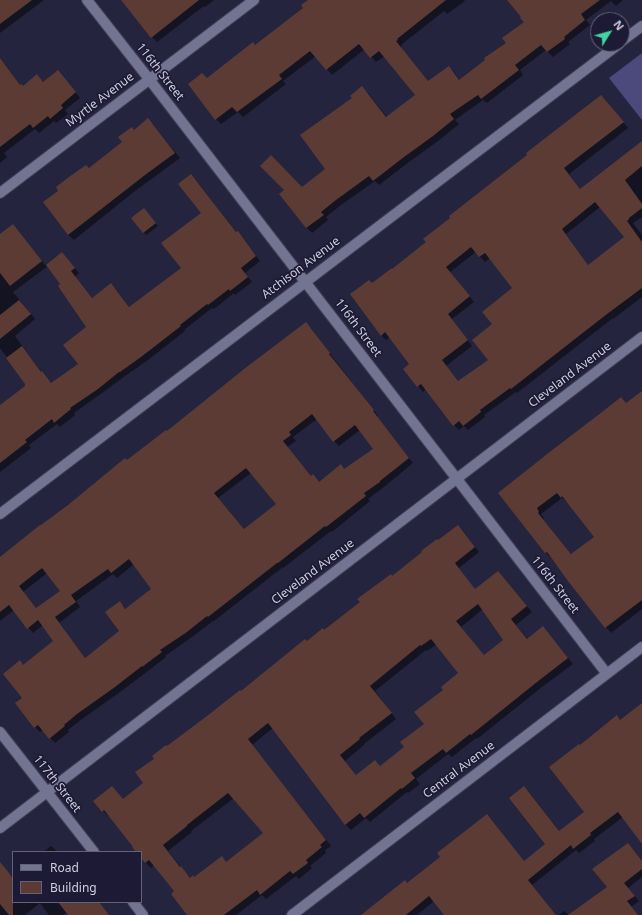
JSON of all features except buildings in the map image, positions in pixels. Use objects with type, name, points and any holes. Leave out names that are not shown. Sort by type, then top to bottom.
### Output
[{"type":"street","name":"116th Street","points":[[87,0],[607,674]]},
{"type":"street","name":"Myrtle Avenue","points":[[0,193],[254,0]]},
{"type":"street","points":[[630,35],[642,26]]},
{"type":"street","name":"Atchison Avenue","points":[[0,514],[608,52]]},
{"type":"street","name":"Cleveland Avenue","points":[[0,828],[642,337]]},
{"type":"street","name":"Central Avenue","points":[[292,915],[642,647]]},
{"type":"street","name":"117th Street","points":[[0,732],[93,851]]},
{"type":"street","points":[[134,903],[143,915]]},
{"type":"shaded area","points":[[642,53],[642,120],[609,78]]}]
